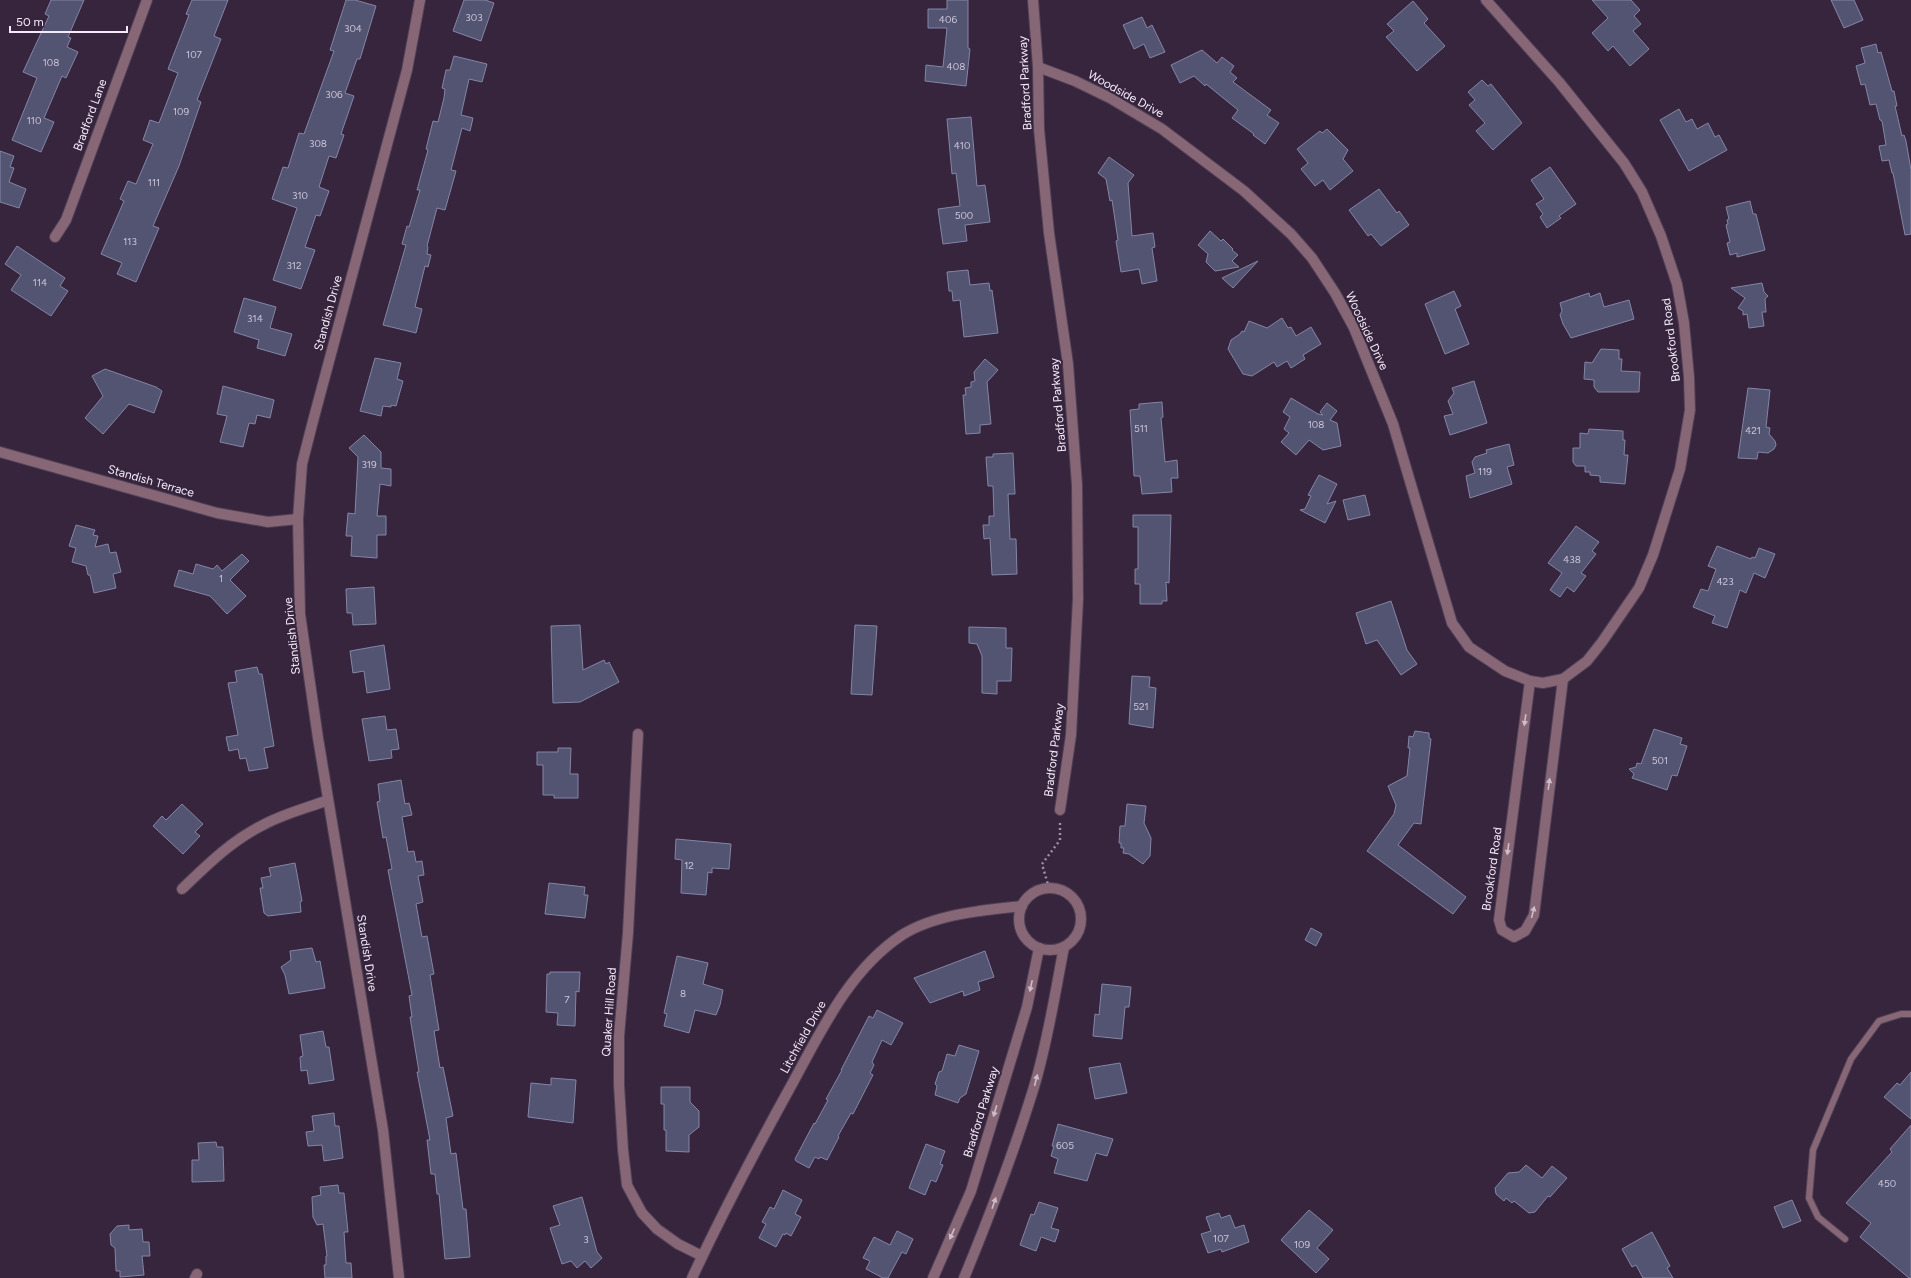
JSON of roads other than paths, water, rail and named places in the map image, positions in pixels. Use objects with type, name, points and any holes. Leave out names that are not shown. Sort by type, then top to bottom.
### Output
[{"type":"street","name":"Bradford Lane","points":[[55,237],[66,220],[146,0]]},
{"type":"street","name":"Standish Drive","points":[[399,1278],[383,1130],[318,738],[300,614],[298,519],[302,464],[407,70],[420,0]]},
{"type":"street","name":"Bradford Parkway","points":[[1033,0],[1038,67],[1039,129],[1049,233],[1068,364],[1077,485],[1078,599],[1071,735],[1060,810]]},
{"type":"street","name":"Brookford Road","points":[[1486,0],[1559,82],[1624,163],[1642,192],[1661,236],[1676,284],[1684,323],[1689,377],[1690,410],[1680,469],[1654,555],[1638,588],[1602,642],[1587,660],[1563,679],[1543,683],[1530,681],[1499,920],[1502,930],[1514,938],[1525,931],[1534,915],[1563,679]]},
{"type":"street","name":"Woodside Drive","points":[[1038,67],[1075,81],[1110,98],[1162,129],[1244,191],[1291,234],[1312,258],[1335,293],[1354,328],[1393,424],[1452,623],[1469,646],[1506,671],[1530,681]]},
{"type":"street","name":"Standish Terrace","points":[[0,452],[217,513],[268,522],[298,519]]},
{"type":"street","name":"Quaker Hill Road","points":[[638,734],[628,933],[619,1036],[619,1085],[627,1185],[642,1213],[657,1229],[678,1244],[702,1256]]},
{"type":"street","points":[[182,889],[233,842],[263,825],[328,800]]},
{"type":"street","points":[[1049,888],[1057,889],[1068,895],[1077,904],[1080,912],[1080,928],[1071,942],[1064,947],[1056,950],[1039,948],[1030,943],[1022,931],[1019,916],[1022,906],[1033,894],[1049,888]]},
{"type":"street","name":"Litchfield Drive","points":[[692,1278],[736,1186],[838,1001],[871,960],[903,935],[927,924],[957,914],[1022,906]]},
{"type":"street","points":[[964,1278],[990,1216],[1034,1086],[1049,1025],[1064,947]]},
{"type":"street","name":"Bradford Parkway","points":[[933,1278],[971,1191],[1027,1007],[1039,948]]},
{"type":"lane","points":[[1845,1239],[1818,1217],[1809,1198],[1813,1150],[1851,1059],[1879,1021],[1901,1014],[1911,1014]]}]
